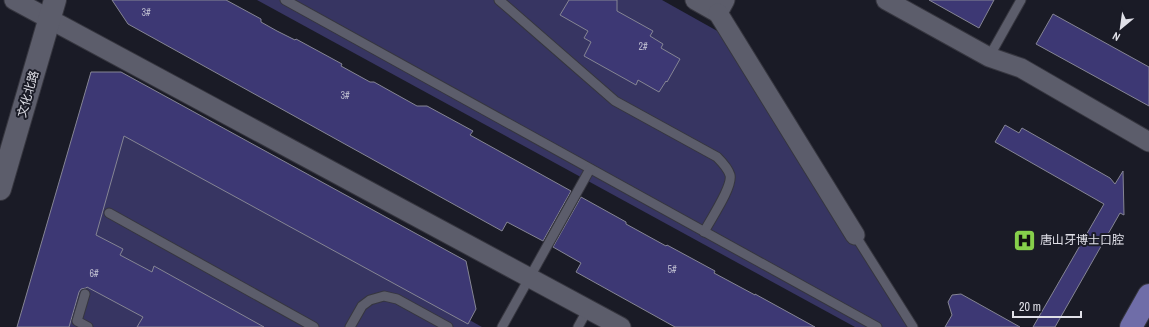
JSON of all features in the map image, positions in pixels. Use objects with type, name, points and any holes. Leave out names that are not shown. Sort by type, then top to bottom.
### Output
[{"type":"main road","points":[[1131,327],[1149,295]]},
{"type":"street","points":[[14,0],[52,9],[530,278],[621,327]]},
{"type":"street","points":[[695,0],[721,6],[855,235]]},
{"type":"street","points":[[886,0],[989,57],[1021,68],[1149,142]]},
{"type":"street","name":"文化北路","points":[[0,189],[52,9]]},
{"type":"lane","points":[[285,0],[877,327]]},
{"type":"lane","points":[[499,0],[615,101],[717,157],[721,161],[730,176],[729,187],[704,232]]},
{"type":"lane","points":[[989,57],[1021,0]]},
{"type":"lane","points":[[502,327],[590,169]]},
{"type":"lane","points":[[108,213],[314,327]]},
{"type":"lane","points":[[855,235],[913,327]]},
{"type":"lane","points":[[85,294],[77,321],[88,327]]},
{"type":"lane","points":[[350,327],[362,306],[370,300],[384,296],[397,299],[448,327]]},
{"type":"lane","points":[[578,327],[588,309]]},
{"type":"shaded area","points":[[257,0],[662,0],[728,37],[917,327],[855,327]]},
{"type":"shaded area","points":[[117,124],[482,327],[64,327]]},
{"type":"building","points":[[112,0],[226,0],[261,19],[261,22],[342,64],[341,66],[370,82],[374,82],[417,106],[427,106],[473,131],[470,135],[571,191],[543,241],[507,222],[502,231],[128,24]]},
{"type":"building","points":[[569,0],[617,0],[617,11],[653,31],[650,36],[663,44],[661,48],[680,59],[667,82],[666,81],[659,92],[638,80],[636,85],[584,56],[591,42],[584,38],[588,31],[560,15]]},
{"type":"building","points":[[929,0],[994,0],[979,28]]},
{"type":"building","points":[[1053,14],[1149,67],[1149,106],[1036,44]]},
{"type":"building","points":[[91,72],[121,72],[466,261],[476,309],[468,324],[124,136],[96,235],[123,249],[120,255],[152,272],[154,266],[264,327],[137,327],[143,317],[87,287],[81,289],[79,292],[69,327],[17,327]]},
{"type":"building","points":[[1005,125],[1019,133],[1022,128],[1110,178],[1115,184],[1123,171],[1124,215],[1120,213],[1055,327],[1033,327],[1104,204],[995,142]]},
{"type":"building","points":[[581,197],[626,222],[626,224],[715,271],[714,273],[815,327],[675,327],[576,272],[581,263],[553,247]]},
{"type":"building","points":[[961,294],[1020,327],[945,327],[952,315],[948,302],[952,295]]},
{"type":"place","name":"唐山牙博士口腔","points":[[1024,240]]}]
